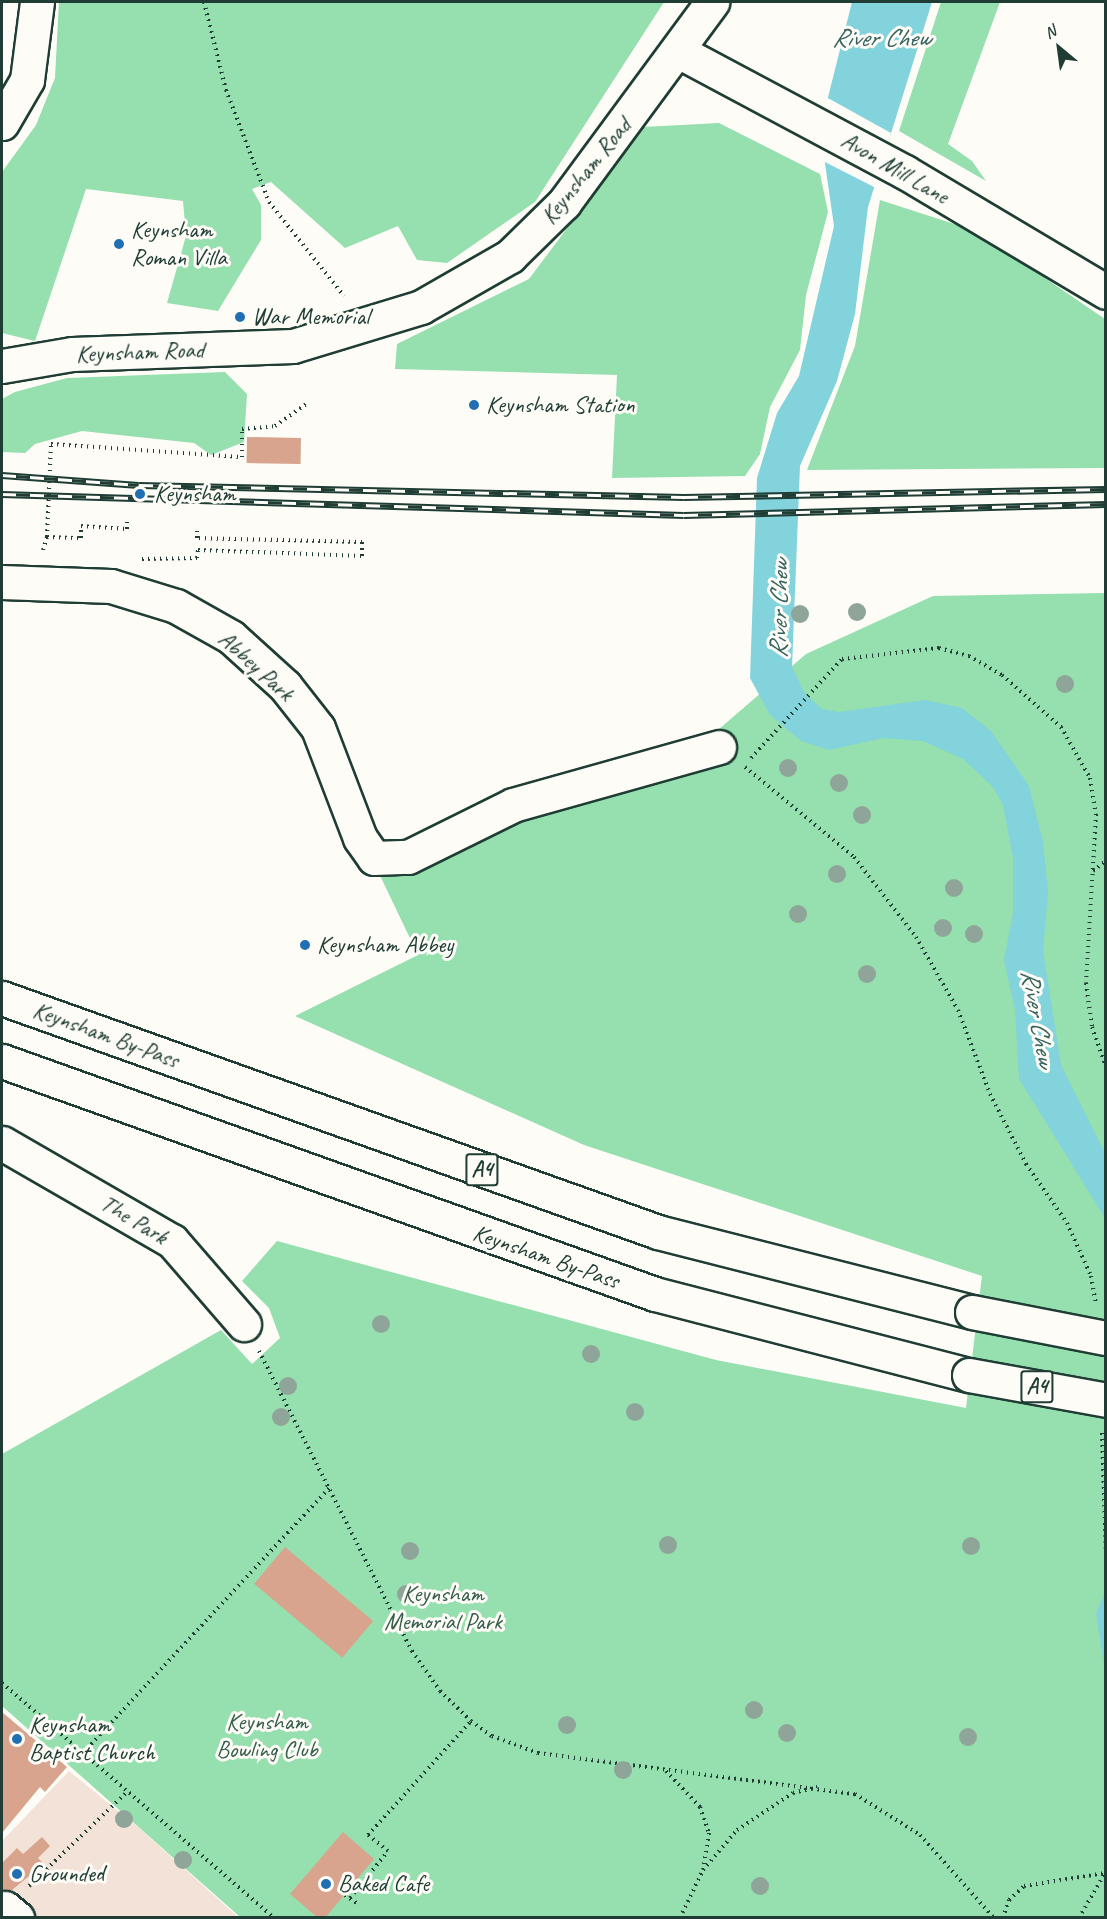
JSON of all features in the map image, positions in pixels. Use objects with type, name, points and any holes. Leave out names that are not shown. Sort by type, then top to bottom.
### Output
[{"type":"main road","points":[[2,123],[27,80],[37,2]]},
{"type":"main road","name":"Keynsham Road","points":[[2,366],[72,354],[293,346],[376,324],[421,307],[510,256],[564,203],[680,52],[712,2]]},
{"type":"main road","name":"Avon Mill Lane","points":[[680,52],[905,172],[1106,292]]},
{"type":"main road","name":"Abbey Park","points":[[2,582],[111,586],[176,606],[231,637],[285,686],[318,728],[360,838],[374,858],[408,856],[513,806],[719,747]]},
{"type":"main road","name":"Keynsham By-Pass","points":[[2,998],[658,1232],[972,1312],[1101,1325]]},
{"type":"main road","name":"Keynsham By-Pass","points":[[2,1060],[655,1294],[1104,1411]]},
{"type":"main road","name":"The Park","points":[[2,1143],[172,1241],[244,1324]]},
{"type":"path","points":[[204,2],[226,90],[269,202],[343,296],[367,297],[376,324]]},
{"type":"path","points":[[127,524],[81,526],[81,538],[47,537],[51,444],[242,458],[242,429],[275,426],[306,404]]},
{"type":"path","points":[[137,559],[197,558],[198,550],[362,556],[362,542],[197,538],[197,531]]},
{"type":"path","points":[[1101,1325],[1091,1276],[1067,1223],[1026,1164],[990,1094],[958,1010],[915,937],[854,857],[744,765],[842,659],[939,648],[969,656],[1002,675],[1061,727],[1077,749],[1096,814],[1086,983],[1106,1066]]},
{"type":"path","points":[[1092,872],[1106,861]]},
{"type":"path","points":[[244,1324],[412,1651],[440,1691],[471,1721],[492,1736],[538,1753],[665,1770],[821,1786],[855,1794],[894,1815],[920,1835],[994,1917]]},
{"type":"path","points":[[1104,1411],[1106,1552]]},
{"type":"path","points":[[84,1754],[329,1488]]},
{"type":"path","points":[[2,1683],[274,1917]]},
{"type":"path","points":[[350,1898],[388,1851],[368,1835],[471,1721]]},
{"type":"path","points":[[665,1770],[700,1807],[709,1833],[703,1870]]},
{"type":"path","points":[[680,1917],[703,1870],[737,1830],[767,1808],[821,1786]]},
{"type":"path","points":[[11,1913],[128,1791]]},
{"type":"path","points":[[1003,1917],[1009,1900],[1024,1886],[1105,1873]]},
{"type":"path","points":[[1079,1917],[1105,1873]]},
{"type":"path","points":[[345,1895],[358,1904]]},
{"type":"shaded area","points":[[69,1771],[138,1827],[238,1917],[2,1917],[2,1841]]},
{"type":"green space","points":[[59,2],[664,2],[535,202],[447,263],[417,260],[398,226],[345,248],[271,182],[252,189],[261,205],[261,240],[218,311],[167,303],[186,236],[183,201],[86,189],[35,341],[2,333],[2,172],[36,125],[55,78]]},
{"type":"green space","points":[[941,2],[1000,2],[948,144],[972,161],[986,181],[899,131]]},
{"type":"green space","points":[[719,123],[820,174],[828,212],[806,295],[800,350],[770,407],[760,454],[745,476],[612,478],[617,375],[395,369],[397,344],[529,279],[643,127]]},
{"type":"green space","points":[[880,200],[976,231],[1105,319],[1105,468],[807,470],[855,346]]},
{"type":"green space","points":[[225,372],[247,394],[244,442],[211,455],[194,443],[82,431],[35,444],[25,453],[2,452],[2,399],[15,392],[67,378]]},
{"type":"green space","name":"Keynsham Memorial Park","points":[[1105,593],[1105,1917],[240,1917],[2,1706],[2,1454],[221,1330],[252,1364],[280,1338],[269,1308],[242,1281],[277,1241],[716,1360],[966,1408],[982,1276],[584,1145],[295,1016],[418,955],[375,865],[711,736],[806,654],[933,596]]},
{"type":"water","name":"River Chew","points":[[852,2],[932,2],[868,207],[855,314],[837,381],[800,466],[792,667],[805,694],[822,709],[839,712],[925,700],[962,708],[991,731],[1029,786],[1043,842],[1048,891],[1043,951],[1061,1065],[1105,1153],[1105,1218],[1019,1079],[1015,1010],[1004,960],[1013,913],[1013,858],[1003,805],[993,787],[963,759],[923,741],[883,738],[829,750],[801,741],[770,715],[750,678],[757,478],[777,413],[799,376],[834,226],[820,129]]},
{"type":"water","points":[[1105,1592],[1105,1672],[1096,1613]]},
{"type":"pier","points":[[826,97],[891,133],[876,188],[823,161],[817,128]]},
{"type":"building","points":[[247,437],[301,438],[301,464],[247,463]]},
{"type":"building","points":[[285,1547],[373,1621],[342,1658],[254,1584]]},
{"type":"building","name":"Keynsham Baptist Church","points":[[2,1712],[67,1767],[45,1792],[40,1787],[2,1833]]},
{"type":"building","name":"Baked Cafe","points":[[343,1832],[374,1859],[325,1918],[318,1918],[290,1894]]},
{"type":"building","name":"Grounded","points":[[42,1837],[50,1846],[38,1858],[44,1864],[2,1898],[2,1863],[17,1848],[23,1854]]},
{"type":"railway","points":[[2,475],[139,485],[684,497],[1106,489]]},
{"type":"railway","points":[[2,494],[684,515],[1106,504]]},
{"type":"place","name":"Keynsham Roman Villa","points":[[119,244]]},
{"type":"place","name":"War Memorial","points":[[240,317]]},
{"type":"place","name":"Keynsham Station","points":[[474,405]]},
{"type":"place","name":"Keynsham","points":[[140,494]]},
{"type":"place","name":"Keynsham Abbey","points":[[305,945]]},
{"type":"place","name":"Keynsham Baptist Church","points":[[17,1739]]},
{"type":"place","name":"Grounded","points":[[17,1874]]},
{"type":"place","name":"Baked Cafe","points":[[326,1884]]},
{"type":"park label","name":"Keynsham Bowling Club","points":[[267,1736]]}]
